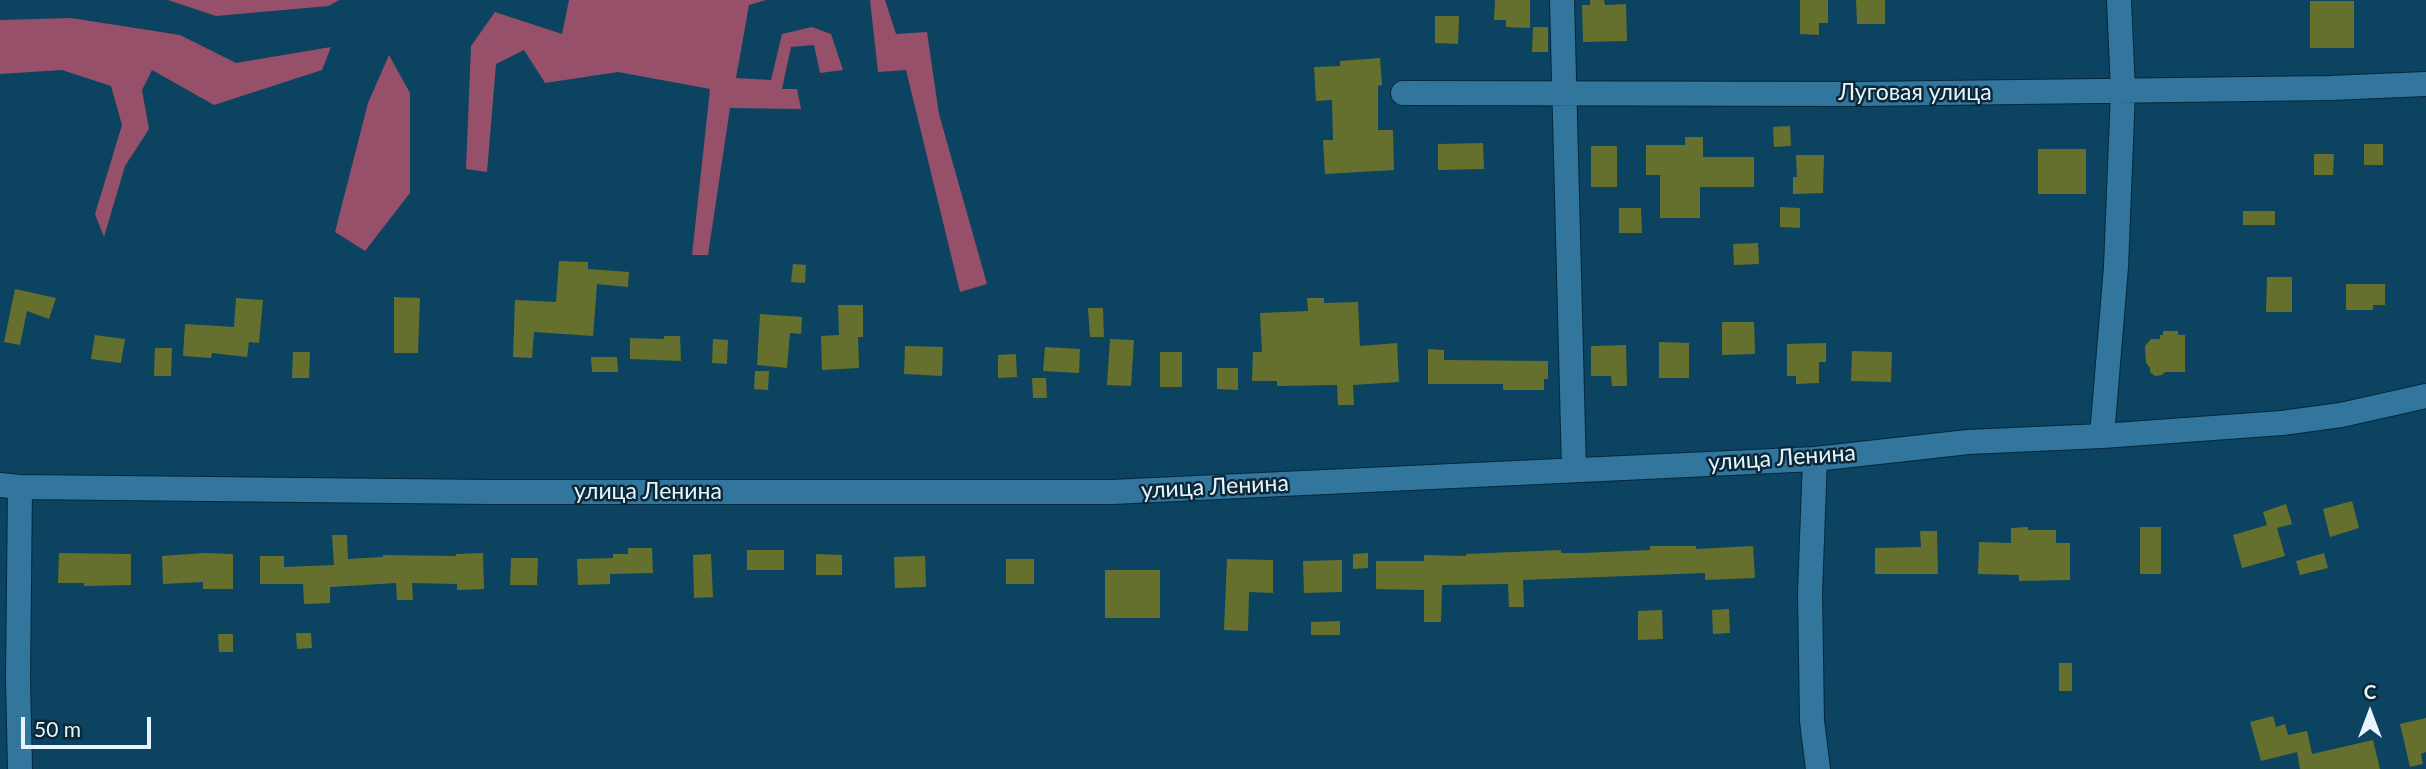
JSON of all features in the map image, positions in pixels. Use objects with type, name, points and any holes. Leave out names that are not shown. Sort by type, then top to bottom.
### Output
[{"type":"street","points":[[1562,0],[1574,470]]},
{"type":"street","points":[[2102,436],[2116,267],[2123,91],[2119,0]]},
{"type":"street","name":"Луговая улица","points":[[1403,93],[1862,94],[2331,88],[2426,84]]},
{"type":"street","name":"улица Ленина","points":[[10,486],[490,492],[1112,492],[1815,458],[1968,442],[2102,436],[2282,423],[2341,415],[2426,396]]},
{"type":"street","points":[[1815,458],[1810,593],[1812,721],[1818,769]]},
{"type":"street","points":[[10,486],[20,769]]},
{"type":"shaded area","points":[[168,0],[339,0],[329,6],[216,16]]},
{"type":"shaded area","points":[[569,0],[766,0],[749,5],[736,78],[771,80],[782,34],[812,27],[831,34],[843,70],[820,73],[814,45],[791,47],[782,89],[797,89],[801,109],[730,108],[708,255],[692,255],[710,89],[618,72],[545,83],[524,50],[496,64],[487,172],[466,169],[471,46],[495,12],[562,34]]},
{"type":"shaded area","points":[[870,0],[885,0],[896,34],[927,32],[939,114],[987,284],[960,292],[906,70],[878,72]]},
{"type":"shaded area","points":[[71,18],[180,35],[236,63],[331,47],[322,70],[214,105],[152,70],[142,90],[149,129],[125,166],[104,237],[95,214],[122,125],[111,86],[62,70],[0,74],[0,20]]},
{"type":"shaded area","points":[[389,55],[410,93],[410,193],[365,251],[335,232],[368,103]]},
{"type":"building","points":[[1495,0],[1530,0],[1530,28],[1506,27],[1506,20],[1494,20]]},
{"type":"building","points":[[1590,0],[1604,0],[1605,5],[1626,4],[1627,41],[1583,42],[1582,5],[1590,5]]},
{"type":"building","points":[[1800,0],[1828,0],[1828,23],[1819,23],[1819,35],[1800,34]]},
{"type":"building","points":[[1856,0],[1885,0],[1885,24],[1857,24]]},
{"type":"building","points":[[2310,1],[2354,1],[2354,48],[2310,48]]},
{"type":"building","points":[[1435,16],[1459,16],[1458,44],[1435,43]]},
{"type":"building","points":[[1533,27],[1548,27],[1548,52],[1532,52]]},
{"type":"building","points":[[1380,58],[1382,85],[1378,86],[1378,130],[1393,130],[1394,170],[1325,174],[1323,140],[1333,140],[1332,100],[1316,101],[1314,67],[1340,66],[1340,61]]},
{"type":"building","points":[[1790,126],[1791,146],[1774,147],[1773,127]]},
{"type":"building","points":[[1685,137],[1703,137],[1703,157],[1754,157],[1754,187],[1700,187],[1700,218],[1660,218],[1660,175],[1646,175],[1646,145],[1685,145]]},
{"type":"building","points":[[1483,143],[1484,169],[1438,170],[1438,144]]},
{"type":"building","points":[[2364,144],[2383,144],[2383,165],[2364,165]]},
{"type":"building","points":[[1591,146],[1617,146],[1617,187],[1591,187]]},
{"type":"building","points":[[2038,149],[2086,149],[2086,194],[2038,194]]},
{"type":"building","points":[[2314,154],[2334,154],[2333,175],[2314,175]]},
{"type":"building","points":[[1796,155],[1824,155],[1823,193],[1793,194],[1793,177],[1797,177]]},
{"type":"building","points":[[1780,207],[1800,208],[1800,228],[1780,227]]},
{"type":"building","points":[[1619,208],[1641,208],[1642,233],[1619,233]]},
{"type":"building","points":[[2243,211],[2275,211],[2275,225],[2243,225]]},
{"type":"building","points":[[1758,243],[1759,264],[1734,265],[1733,244]]},
{"type":"building","points":[[559,261],[588,262],[588,269],[629,272],[628,287],[597,284],[593,336],[534,332],[532,358],[513,357],[515,300],[556,302]]},
{"type":"building","points":[[793,264],[806,265],[805,283],[791,282]]},
{"type":"building","points":[[2267,277],[2292,277],[2292,312],[2266,312]]},
{"type":"building","points":[[2346,284],[2385,284],[2385,305],[2373,305],[2373,310],[2346,310]]},
{"type":"building","points":[[15,289],[56,298],[49,319],[27,311],[20,345],[4,342]]},
{"type":"building","points":[[394,297],[420,298],[418,353],[394,353]]},
{"type":"building","points":[[236,298],[263,300],[259,343],[249,342],[247,357],[212,353],[211,358],[183,356],[185,324],[234,327]]},
{"type":"building","points":[[1307,298],[1324,298],[1324,303],[1358,302],[1360,346],[1397,343],[1399,382],[1353,385],[1354,405],[1338,405],[1337,385],[1277,386],[1277,381],[1252,381],[1253,352],[1262,352],[1260,313],[1308,311]]},
{"type":"building","points":[[838,305],[863,305],[863,337],[858,337],[859,368],[822,370],[821,336],[839,335]]},
{"type":"building","points":[[1088,308],[1103,308],[1104,337],[1090,337]]},
{"type":"building","points":[[760,314],[802,317],[801,334],[790,333],[787,368],[757,365]]},
{"type":"building","points":[[1722,322],[1754,322],[1755,354],[1722,355]]},
{"type":"building","points":[[2163,331],[2178,331],[2178,335],[2185,335],[2185,372],[2165,372],[2155,376],[2150,372],[2146,363],[2145,346],[2151,339],[2160,339]]},
{"type":"building","points":[[95,335],[125,339],[121,363],[91,359]]},
{"type":"building","points":[[664,336],[680,336],[681,361],[630,359],[630,338],[664,339]]},
{"type":"building","points":[[713,339],[728,340],[727,364],[712,363]]},
{"type":"building","points":[[1110,339],[1134,340],[1131,386],[1107,385]]},
{"type":"building","points":[[1659,342],[1689,343],[1689,378],[1659,378]]},
{"type":"building","points":[[1826,343],[1826,362],[1819,362],[1819,383],[1796,384],[1796,376],[1787,376],[1787,344]]},
{"type":"building","points":[[1626,345],[1627,386],[1612,386],[1611,376],[1591,376],[1591,346]]},
{"type":"building","points":[[905,346],[943,347],[942,376],[904,374]]},
{"type":"building","points":[[1045,347],[1080,349],[1079,373],[1043,371]]},
{"type":"building","points":[[155,348],[172,348],[171,376],[154,376]]},
{"type":"building","points":[[1428,349],[1444,350],[1444,360],[1548,361],[1548,379],[1544,379],[1544,390],[1503,390],[1503,384],[1428,384]]},
{"type":"building","points":[[1852,351],[1892,352],[1891,382],[1851,381]]},
{"type":"building","points":[[293,352],[310,352],[309,378],[292,378]]},
{"type":"building","points":[[1160,352],[1182,352],[1182,387],[1160,387]]},
{"type":"building","points":[[1016,354],[1017,377],[998,378],[998,355]]},
{"type":"building","points":[[591,357],[617,357],[618,372],[592,372]]},
{"type":"building","points":[[1217,368],[1238,368],[1238,390],[1217,389]]},
{"type":"building","points":[[755,371],[769,371],[768,390],[754,389]]},
{"type":"building","points":[[1032,378],[1046,378],[1047,398],[1033,398]]},
{"type":"building","points":[[2352,501],[2359,528],[2330,537],[2323,509]]},
{"type":"building","points":[[2286,504],[2292,524],[2277,528],[2285,556],[2242,568],[2233,535],[2267,525],[2263,512]]},
{"type":"building","points":[[2028,527],[2028,530],[2056,530],[2056,543],[2070,543],[2070,580],[2019,581],[2019,575],[1978,574],[1979,542],[2011,543],[2011,528]]},
{"type":"building","points":[[2140,527],[2161,527],[2161,574],[2140,574]]},
{"type":"building","points":[[1920,531],[1937,531],[1938,574],[1875,574],[1875,548],[1921,547]]},
{"type":"building","points":[[332,535],[347,535],[348,559],[383,555],[456,556],[483,553],[484,589],[457,590],[457,584],[412,583],[413,600],[397,600],[396,583],[330,587],[330,603],[304,604],[303,584],[260,584],[260,556],[284,556],[284,567],[334,565]]},
{"type":"building","points":[[1650,546],[1696,546],[1696,549],[1753,546],[1755,578],[1705,580],[1705,573],[1523,580],[1524,607],[1509,607],[1508,584],[1442,585],[1441,622],[1424,622],[1424,590],[1376,589],[1376,561],[1424,561],[1424,555],[1650,550]]},
{"type":"building","points":[[628,548],[652,548],[653,573],[610,574],[610,584],[578,585],[577,559],[613,558],[613,554],[628,554]]},
{"type":"building","points":[[747,550],[784,550],[784,570],[747,570]]},
{"type":"building","points":[[59,553],[131,554],[131,585],[84,586],[84,583],[58,583]]},
{"type":"building","points":[[1368,553],[1368,568],[1353,569],[1353,554]]},
{"type":"building","points":[[2324,553],[2328,568],[2300,575],[2296,561]]},
{"type":"building","points":[[233,554],[233,589],[203,589],[203,582],[163,584],[162,556]]},
{"type":"building","points":[[711,554],[713,597],[694,598],[693,555]]},
{"type":"building","points":[[816,554],[842,555],[842,575],[816,575]]},
{"type":"building","points":[[925,556],[926,587],[895,588],[894,557]]},
{"type":"building","points":[[511,558],[538,558],[537,585],[510,585]]},
{"type":"building","points":[[1006,559],[1034,559],[1034,584],[1006,584]]},
{"type":"building","points":[[1227,559],[1273,560],[1273,593],[1249,592],[1248,631],[1224,630]]},
{"type":"building","points":[[1342,560],[1342,592],[1304,593],[1303,561]]},
{"type":"building","points":[[1105,570],[1160,570],[1160,618],[1105,618]]},
{"type":"building","points":[[1729,609],[1730,633],[1713,634],[1712,610]]},
{"type":"building","points":[[1662,610],[1663,639],[1638,640],[1638,611]]},
{"type":"building","points":[[1340,621],[1340,635],[1311,635],[1311,622]]},
{"type":"building","points":[[296,633],[311,633],[312,648],[297,649]]},
{"type":"building","points":[[218,634],[233,634],[233,652],[219,652]]},
{"type":"building","points":[[2059,663],[2072,663],[2072,691],[2059,691]]},
{"type":"building","points":[[2273,716],[2276,727],[2285,724],[2288,735],[2307,731],[2312,754],[2373,740],[2380,769],[2300,769],[2297,752],[2261,761],[2250,722]]},
{"type":"building","points":[[2426,718],[2426,752],[2421,754],[2423,764],[2410,767],[2400,724]]}]
